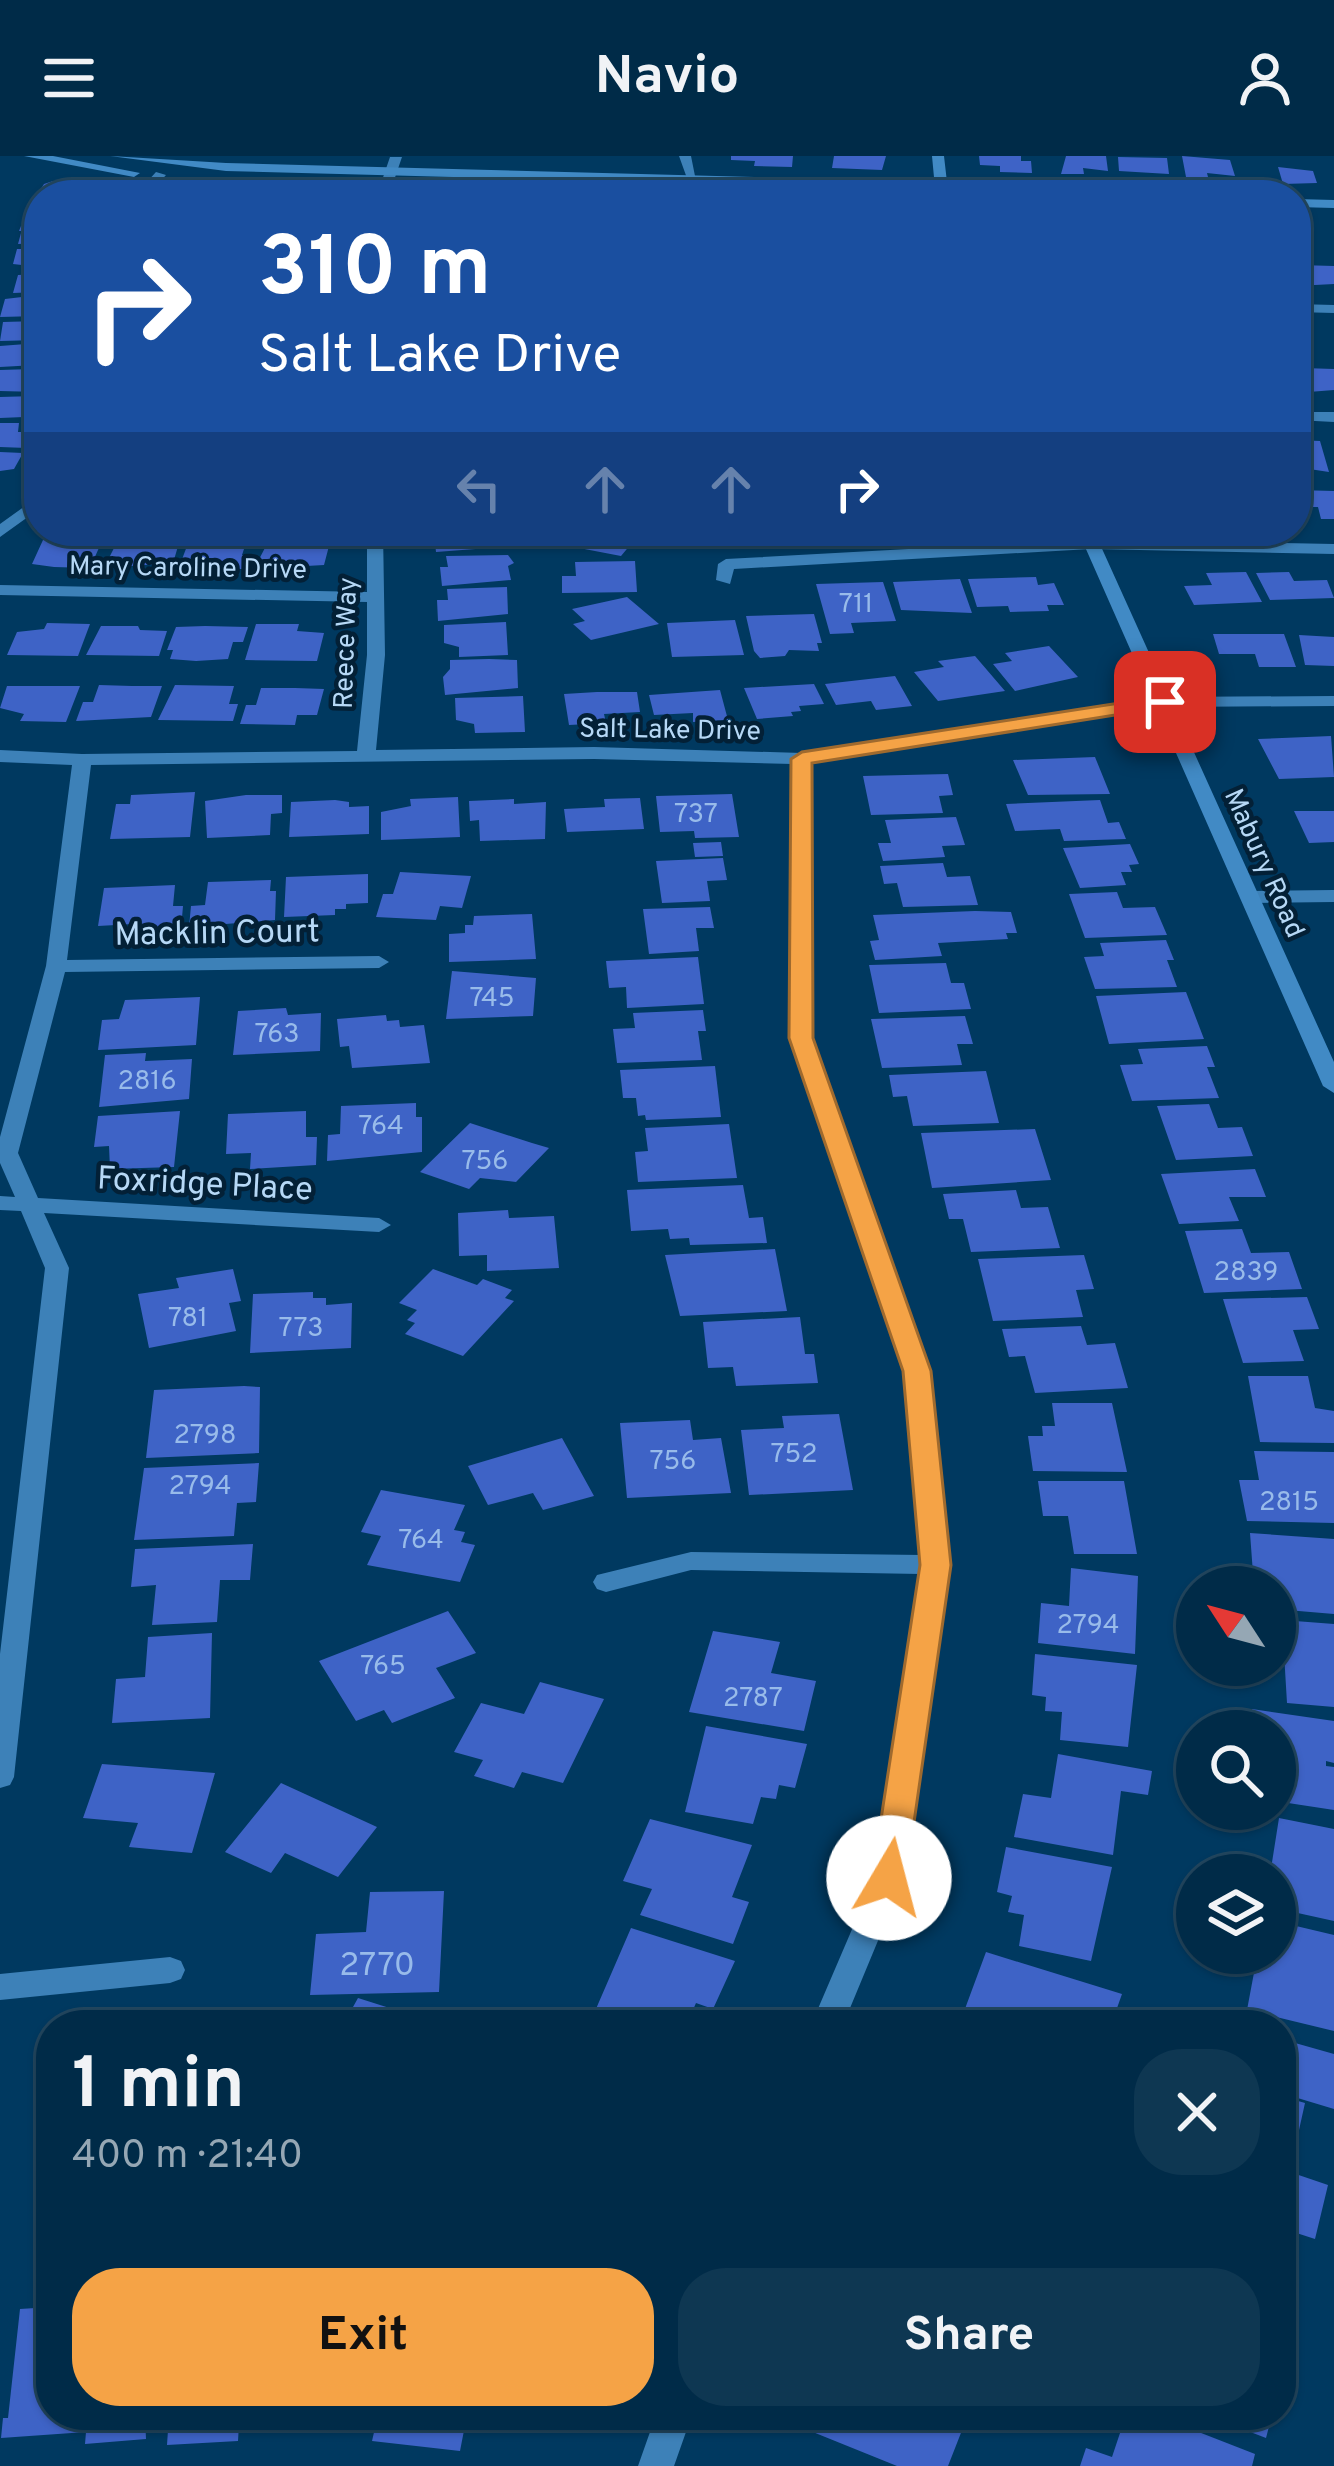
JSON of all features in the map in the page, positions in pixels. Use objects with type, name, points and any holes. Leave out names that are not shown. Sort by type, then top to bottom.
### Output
[{"type":"main road","points":[[30,156],[160,175],[753,180]]},
{"type":"main road","points":[[116,156],[458,180]]},
{"type":"main road","name":"Mabury Road","points":[[1093,546],[1334,1086]]},
{"type":"street","points":[[686,156],[692,178]]},
{"type":"street","points":[[155,180],[160,175]]},
{"type":"street","points":[[0,532],[24,513]]},
{"type":"street","name":"Reece Way","points":[[365,757],[376,655],[375,546]]},
{"type":"street","points":[[724,580],[726,564],[968,546]]},
{"type":"street","points":[[1273,546],[1334,549]]},
{"type":"street","name":"Mary Caroline Drive","points":[[0,590],[375,597]]},
{"type":"street","name":"Salt Lake Drive","points":[[0,756],[82,760],[595,753],[802,759],[1165,702],[1334,701]]},
{"type":"street","points":[[802,759],[801,1038],[917,1371],[935,1565],[889,1878],[833,2010]]},
{"type":"street","points":[[0,1777],[57,1268],[7,1153],[56,966],[82,760]]},
{"type":"street","points":[[1250,897],[1334,896]]},
{"type":"street","name":"Macklin Court","points":[[56,966],[379,962]]},
{"type":"street","name":"Foxridge Place","points":[[0,1203],[379,1225]]},
{"type":"street","points":[[606,1582],[691,1561],[935,1565]]},
{"type":"street","points":[[0,1987],[170,1970]]},
{"type":"street","points":[[656,2466],[669,2430]]},
{"type":"building","points":[[731,156],[793,156],[792,167],[754,166],[755,161],[731,160]]},
{"type":"building","points":[[834,156],[886,156],[882,170],[832,168]]},
{"type":"building","points":[[979,156],[1021,156],[1021,161],[1031,161],[1032,173],[1000,172],[1000,166],[980,165]]},
{"type":"building","points":[[1066,156],[1106,156],[1108,171],[1083,168],[1084,174],[1061,174]]},
{"type":"building","points":[[1182,156],[1230,160],[1235,176],[1186,177]]},
{"type":"building","points":[[1118,157],[1167,158],[1169,174],[1119,171]]},
{"type":"building","points":[[1278,167],[1313,171],[1317,183],[1311,180],[1282,180]]},
{"type":"building","points":[[17,249],[24,249],[24,265],[13,264]]},
{"type":"building","points":[[1311,265],[1334,266],[1334,284],[1311,285]]},
{"type":"building","points":[[18,275],[24,275],[24,293],[13,293]]},
{"type":"building","points":[[24,297],[24,316],[0,317],[5,299]]},
{"type":"building","points":[[24,321],[24,340],[0,341],[3,322]]},
{"type":"building","points":[[24,344],[24,366],[0,367],[0,346]]},
{"type":"building","points":[[1311,368],[1334,369],[1334,390],[1311,392]]},
{"type":"building","points":[[24,369],[24,392],[0,391],[0,370]]},
{"type":"building","points":[[24,396],[24,417],[0,418],[0,397]]},
{"type":"building","points":[[0,423],[19,423],[24,448],[0,447]]},
{"type":"building","points":[[1311,441],[1320,441],[1329,472],[1311,469]]},
{"type":"building","points":[[0,452],[23,453],[14,469],[0,471]]},
{"type":"building","points":[[1311,490],[1334,491],[1334,519],[1321,519],[1318,507],[1311,507]]},
{"type":"building","points":[[40,546],[100,546],[90,568],[32,564]]},
{"type":"building","points":[[115,546],[178,546],[173,563],[104,568]]},
{"type":"building","points":[[187,546],[245,546],[242,555],[250,555],[246,569],[206,569],[207,565],[197,562],[181,562]]},
{"type":"building","points":[[266,546],[329,546],[324,565],[254,569]]},
{"type":"building","points":[[435,546],[502,547],[436,552]]},
{"type":"building","points":[[575,546],[629,546],[621,556]]},
{"type":"building","points":[[508,555],[514,563],[508,566],[511,580],[442,586],[440,567],[448,567],[446,556]]},
{"type":"building","points":[[635,561],[637,592],[562,593],[562,576],[576,576],[575,562]]},
{"type":"building","points":[[1246,572],[1262,602],[1194,605],[1184,586],[1212,585],[1206,573]]},
{"type":"building","points":[[1289,572],[1294,581],[1327,580],[1334,598],[1270,600],[1256,573]]},
{"type":"building","points":[[1036,577],[1038,585],[1054,583],[1064,605],[1047,605],[1049,611],[1010,612],[1008,606],[977,607],[968,579]]},
{"type":"building","points":[[960,579],[972,613],[901,610],[893,582]]},
{"type":"building","points":[[883,582],[896,621],[851,623],[854,633],[830,634],[816,584]]},
{"type":"building","points":[[507,587],[508,614],[438,621],[437,600],[448,600],[447,589]]},
{"type":"building","points":[[627,597],[659,624],[591,640],[573,624],[585,621],[572,609]]},
{"type":"building","points":[[814,614],[822,643],[817,643],[819,651],[789,650],[785,656],[760,658],[754,651],[746,616]]},
{"type":"building","points":[[735,620],[744,655],[672,657],[667,623]]},
{"type":"building","points":[[506,622],[508,655],[459,657],[459,647],[444,643],[444,625]]},
{"type":"building","points":[[47,623],[90,624],[78,656],[7,655],[17,632],[44,629]]},
{"type":"building","points":[[256,624],[299,624],[297,631],[324,633],[317,661],[245,660]]},
{"type":"building","points":[[101,626],[167,631],[159,656],[86,655]]},
{"type":"building","points":[[176,627],[248,627],[243,642],[233,642],[228,659],[196,661],[170,659],[173,650],[167,650]]},
{"type":"building","points":[[1213,634],[1284,634],[1296,667],[1259,667],[1255,654],[1219,654]]},
{"type":"building","points":[[1299,635],[1334,637],[1334,666],[1305,665]]},
{"type":"building","points":[[1049,646],[1078,677],[1015,691],[993,664],[1012,661],[1005,653]]},
{"type":"building","points":[[975,656],[1005,691],[938,701],[914,672],[944,667],[938,661]]},
{"type":"building","points":[[450,660],[517,660],[518,688],[445,695],[443,677]]},
{"type":"building","points":[[895,676],[912,706],[876,710],[871,701],[836,705],[825,684]]},
{"type":"building","points":[[814,684],[824,704],[799,706],[801,711],[791,712],[793,716],[757,719],[744,688]]},
{"type":"building","points":[[99,685],[162,686],[151,717],[76,721],[83,702],[93,702]]},
{"type":"building","points":[[175,685],[234,686],[229,704],[238,704],[233,721],[158,720]]},
{"type":"building","points":[[7,686],[80,686],[66,722],[20,721],[24,714],[0,708]]},
{"type":"building","points":[[261,688],[324,689],[317,715],[297,715],[295,725],[240,724],[246,705],[256,705]]},
{"type":"building","points":[[720,690],[728,720],[693,722],[693,713],[654,715],[649,695]]},
{"type":"building","points":[[637,692],[640,712],[604,714],[606,723],[569,725],[564,694]]},
{"type":"building","points":[[523,696],[525,732],[475,733],[474,724],[456,720],[455,698]]},
{"type":"building","points":[[1331,736],[1334,777],[1279,779],[1258,739]]},
{"type":"building","points":[[1095,757],[1110,794],[1028,795],[1013,760]]},
{"type":"building","points":[[948,774],[953,795],[939,796],[943,813],[871,815],[863,776]]},
{"type":"building","points":[[195,792],[190,837],[110,839],[116,804],[130,804],[131,795]]},
{"type":"building","points":[[732,794],[739,837],[695,838],[694,831],[660,832],[656,796]]},
{"type":"building","points":[[282,795],[282,813],[271,814],[270,835],[207,838],[205,801]]},
{"type":"building","points":[[458,797],[460,837],[381,840],[381,812],[411,806],[410,799]]},
{"type":"building","points":[[640,798],[644,829],[567,832],[564,809],[605,807],[604,799]]},
{"type":"building","points":[[514,799],[514,804],[546,802],[545,839],[480,841],[479,820],[470,821],[469,801]]},
{"type":"building","points":[[1100,800],[1108,823],[1119,822],[1126,839],[1064,841],[1060,829],[1015,831],[1006,804]]},
{"type":"building","points":[[291,802],[349,802],[349,807],[369,806],[369,834],[289,837]]},
{"type":"building","points":[[1294,811],[1334,811],[1334,842],[1309,843]]},
{"type":"building","points":[[956,817],[965,845],[942,846],[945,857],[883,861],[878,843],[891,843],[885,820]]},
{"type":"building","points":[[721,842],[723,856],[695,857],[693,843]]},
{"type":"building","points":[[1130,844],[1139,864],[1129,865],[1132,872],[1121,872],[1126,885],[1080,888],[1063,848]]},
{"type":"building","points":[[723,858],[727,880],[707,881],[710,901],[662,903],[656,861]]},
{"type":"building","points":[[943,863],[947,877],[970,876],[978,905],[903,907],[897,883],[884,884],[880,866]]},
{"type":"building","points":[[400,872],[471,876],[462,908],[440,906],[436,920],[376,917],[383,894],[393,894]]},
{"type":"building","points":[[368,874],[368,903],[346,904],[346,909],[335,909],[335,915],[284,917],[286,877]]},
{"type":"building","points":[[271,880],[270,891],[276,891],[275,920],[189,927],[191,906],[205,905],[208,882]]},
{"type":"building","points":[[175,885],[173,906],[183,906],[181,929],[132,931],[133,924],[98,926],[104,888]]},
{"type":"building","points":[[1117,892],[1123,908],[1155,907],[1167,935],[1085,938],[1069,894]]},
{"type":"building","points":[[710,907],[714,928],[696,928],[699,951],[649,954],[643,909]]},
{"type":"building","points":[[1011,912],[1017,933],[1006,933],[1008,939],[938,943],[942,956],[875,960],[870,941],[879,940],[873,915]]},
{"type":"building","points":[[532,914],[536,959],[449,962],[449,934],[465,933],[465,925],[473,925],[474,916]]},
{"type":"building","points":[[1166,940],[1177,987],[1095,989],[1084,957],[1104,956],[1100,943]]},
{"type":"building","points":[[698,957],[704,1004],[627,1008],[626,987],[609,988],[606,961]]},
{"type":"building","points":[[946,963],[951,983],[964,983],[971,1009],[879,1013],[869,965]]},
{"type":"building","points":[[452,971],[536,978],[533,1016],[446,1019]]},
{"type":"building","points":[[1186,992],[1204,1039],[1109,1044],[1096,996]]},
{"type":"building","points":[[200,997],[196,1045],[98,1050],[102,1020],[119,1019],[125,1000]]},
{"type":"building","points":[[286,1008],[288,1015],[321,1013],[320,1051],[233,1055],[238,1011]]},
{"type":"building","points":[[703,1010],[706,1031],[698,1031],[702,1060],[617,1063],[613,1029],[635,1028],[633,1013]]},
{"type":"building","points":[[386,1015],[387,1021],[399,1020],[400,1027],[424,1025],[430,1063],[352,1068],[349,1046],[340,1047],[337,1019]]},
{"type":"building","points":[[965,1016],[973,1044],[957,1044],[962,1065],[882,1068],[871,1019]]},
{"type":"building","points":[[1207,1046],[1215,1067],[1207,1067],[1219,1098],[1132,1101],[1120,1065],[1143,1064],[1138,1049]]},
{"type":"building","points":[[146,1053],[145,1061],[192,1059],[189,1099],[99,1107],[105,1055]]},
{"type":"building","points":[[715,1066],[721,1117],[646,1120],[645,1115],[638,1116],[636,1098],[623,1098],[620,1070]]},
{"type":"building","points":[[986,1071],[999,1123],[913,1126],[907,1096],[893,1097],[889,1075]]},
{"type":"building","points":[[416,1103],[416,1117],[422,1117],[422,1152],[327,1161],[328,1135],[340,1134],[341,1106]]},
{"type":"building","points":[[1209,1104],[1218,1128],[1242,1127],[1253,1156],[1176,1160],[1157,1106]]},
{"type":"building","points":[[180,1111],[174,1167],[110,1169],[109,1146],[94,1147],[98,1116]]},
{"type":"building","points":[[306,1111],[306,1137],[317,1137],[316,1165],[250,1169],[251,1153],[226,1154],[228,1114]]},
{"type":"building","points":[[470,1123],[549,1148],[516,1182],[480,1178],[469,1189],[420,1172]]},
{"type":"building","points":[[729,1124],[737,1178],[638,1182],[635,1152],[648,1151],[645,1128]]},
{"type":"building","points":[[1035,1129],[1051,1180],[932,1188],[921,1133]]},
{"type":"building","points":[[1255,1169],[1266,1197],[1229,1197],[1239,1221],[1179,1224],[1161,1174]]},
{"type":"building","points":[[743,1185],[749,1218],[763,1217],[767,1243],[690,1245],[689,1238],[670,1239],[668,1229],[631,1231],[627,1190]]},
{"type":"building","points":[[1016,1190],[1021,1208],[1048,1207],[1060,1248],[971,1252],[963,1219],[949,1219],[943,1194]]},
{"type":"building","points":[[508,1210],[509,1218],[554,1216],[559,1268],[487,1271],[487,1255],[459,1256],[458,1213]]},
{"type":"building","points":[[1242,1229],[1251,1253],[1289,1252],[1302,1289],[1204,1293],[1185,1231]]},
{"type":"building","points":[[775,1249],[787,1311],[680,1316],[665,1255]]},
{"type":"building","points":[[1084,1255],[1094,1289],[1076,1290],[1083,1317],[993,1321],[978,1259]]},
{"type":"building","points":[[233,1269],[241,1301],[229,1303],[236,1331],[149,1348],[138,1294],[179,1288],[176,1278]]},
{"type":"building","points":[[433,1269],[477,1285],[483,1279],[512,1290],[505,1298],[514,1301],[463,1356],[405,1334],[415,1323],[407,1320],[417,1310],[399,1303]]},
{"type":"building","points":[[313,1292],[313,1298],[326,1298],[326,1305],[352,1303],[351,1348],[250,1353],[253,1294]]},
{"type":"building","points":[[1307,1297],[1319,1329],[1293,1330],[1304,1361],[1243,1363],[1223,1299]]},
{"type":"building","points":[[800,1317],[805,1354],[814,1354],[818,1383],[736,1386],[733,1367],[708,1368],[703,1322]]},
{"type":"building","points":[[1081,1326],[1087,1345],[1115,1343],[1128,1388],[1035,1393],[1025,1356],[1009,1357],[1002,1329]]},
{"type":"building","points":[[1248,1376],[1308,1376],[1315,1408],[1334,1411],[1334,1443],[1260,1442]]},
{"type":"building","points":[[260,1387],[259,1453],[146,1458],[154,1390]]},
{"type":"building","points":[[1052,1403],[1112,1403],[1127,1472],[1033,1471],[1028,1436],[1043,1436],[1042,1426],[1055,1426]]},
{"type":"building","points":[[839,1414],[853,1490],[749,1495],[741,1430],[784,1428],[782,1416]]},
{"type":"building","points":[[690,1420],[693,1440],[721,1438],[731,1493],[627,1498],[620,1423]]},
{"type":"building","points":[[562,1438],[594,1496],[543,1510],[533,1493],[488,1505],[468,1466]]},
{"type":"building","points":[[1254,1451],[1334,1452],[1334,1523],[1247,1521],[1239,1480],[1259,1480]]},
{"type":"building","points":[[259,1463],[256,1502],[237,1503],[234,1536],[134,1540],[144,1468]]},
{"type":"building","points":[[1038,1481],[1124,1481],[1137,1554],[1074,1554],[1068,1516],[1043,1516]]},
{"type":"building","points":[[381,1490],[465,1505],[454,1530],[465,1532],[461,1542],[475,1545],[460,1582],[367,1565],[381,1536],[361,1532]]},
{"type":"building","points":[[1250,1533],[1334,1539],[1334,1614],[1296,1611],[1296,1566],[1252,1566]]},
{"type":"building","points":[[253,1544],[250,1580],[220,1580],[217,1622],[152,1625],[156,1585],[131,1587],[135,1549]]},
{"type":"building","points":[[1071,1568],[1138,1576],[1135,1654],[1038,1643],[1041,1603],[1069,1606]]},
{"type":"building","points":[[448,1611],[476,1653],[436,1668],[455,1698],[392,1723],[384,1710],[356,1721],[319,1661]]},
{"type":"building","points":[[1296,1621],[1334,1624],[1334,1707],[1287,1703],[1286,1686],[1296,1686]]},
{"type":"building","points":[[713,1631],[780,1642],[771,1673],[816,1681],[804,1731],[689,1712]]},
{"type":"building","points":[[212,1633],[210,1718],[112,1723],[116,1679],[145,1677],[148,1637]]},
{"type":"building","points":[[1035,1654],[1137,1665],[1128,1747],[1060,1740],[1062,1712],[1045,1711],[1046,1697],[1032,1695]]},
{"type":"building","points":[[540,1682],[604,1699],[563,1783],[522,1772],[514,1788],[474,1776],[483,1760],[454,1752],[481,1703],[524,1714]]},
{"type":"building","points":[[1296,1715],[1334,1721],[1334,1763],[1326,1761],[1326,1766],[1334,1767],[1334,1810],[1296,1804]]},
{"type":"building","points":[[706,1726],[807,1744],[795,1788],[779,1785],[776,1799],[761,1797],[753,1824],[685,1812]]},
{"type":"building","points":[[1058,1754],[1152,1771],[1148,1795],[1121,1791],[1113,1855],[1014,1837],[1023,1794],[1051,1798]]},
{"type":"building","points":[[102,1764],[215,1773],[192,1853],[129,1847],[138,1823],[83,1818]]},
{"type":"building","points":[[281,1783],[377,1827],[338,1877],[285,1853],[271,1873],[225,1852]]},
{"type":"building","points":[[650,1819],[752,1845],[732,1897],[749,1902],[733,1944],[640,1915],[652,1889],[623,1881]]},
{"type":"building","points":[[1296,1821],[1334,1829],[1334,1921],[1296,1913],[1296,1854],[1273,1854],[1277,1830],[1296,1830]]},
{"type":"building","points":[[1006,1847],[1112,1867],[1091,1961],[1019,1946],[1024,1915],[1008,1912],[1012,1896],[997,1892]]},
{"type":"building","points":[[444,1891],[439,1992],[310,1995],[316,1934],[366,1932],[370,1892]]},
{"type":"building","points":[[1296,1926],[1334,1935],[1334,2031],[1296,2022],[1296,2010],[1247,2010],[1254,1974],[1296,1974]]},
{"type":"building","points":[[631,1928],[735,1961],[713,2009],[696,2003],[693,2010],[595,2010]]},
{"type":"building","points":[[986,1952],[1122,1994],[1116,2010],[965,2010]]},
{"type":"building","points":[[358,1998],[396,2010],[351,2010]]},
{"type":"building","points":[[1296,2043],[1334,2054],[1334,2109],[1296,2098]]},
{"type":"building","points":[[1296,2100],[1305,2103],[1296,2144]]},
{"type":"building","points":[[1296,2174],[1328,2185],[1315,2239],[1296,2233]]},
{"type":"building","points":[[36,2308],[36,2430],[146,2430],[146,2439],[85,2444],[86,2432],[1,2438],[3,2418],[8,2418],[20,2309]]},
{"type":"building","points":[[168,2430],[239,2430],[238,2441],[167,2445]]},
{"type":"building","points":[[375,2430],[464,2430],[460,2451],[372,2441]]},
{"type":"building","points":[[808,2430],[962,2430],[948,2466],[897,2466]]},
{"type":"building","points":[[1121,2430],[1193,2430],[1255,2454],[1252,2466],[1080,2466],[1086,2448],[1112,2457]]},
{"type":"building","points":[[1245,2430],[1268,2430],[1266,2438]]},
{"type":"route","points":[[889,1878],[935,1565],[917,1371],[801,1038],[802,759],[1165,702]]}]
